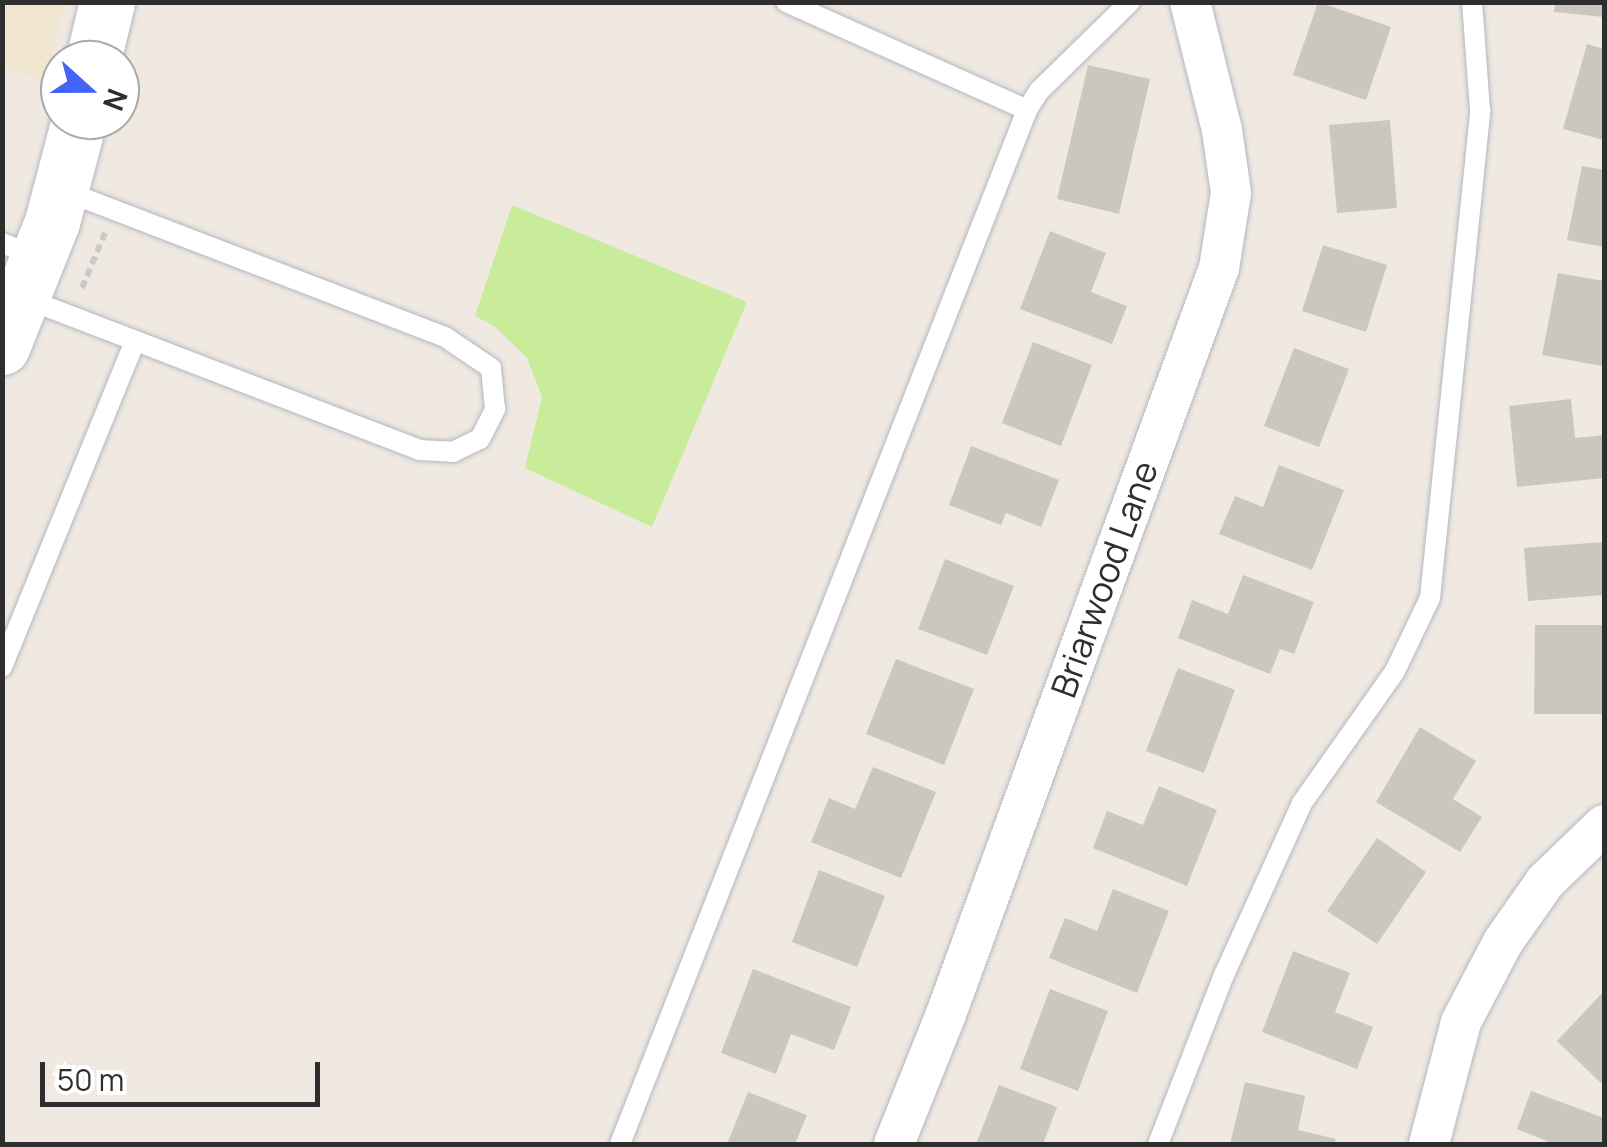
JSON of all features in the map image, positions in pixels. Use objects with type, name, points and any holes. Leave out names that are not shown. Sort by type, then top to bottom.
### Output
[{"type":"street","points":[[98,40],[107,2]]},
{"type":"street","name":"Briarwood Lane","points":[[894,1144],[946,1014],[1219,268],[1232,193],[1222,130],[1190,2]]},
{"type":"street","points":[[16,286],[61,189],[74,140]]},
{"type":"street","points":[[1429,1144],[1462,1022],[1503,942],[1545,882],[1604,825]]},
{"type":"lane","points":[[786,2],[1027,110]]},
{"type":"lane","points":[[620,1144],[1027,110],[1040,91],[1130,2]]},
{"type":"lane","points":[[1158,1144],[1224,976],[1302,804],[1395,671],[1430,598],[1480,110],[1472,2]]},
{"type":"lane","points":[[16,286],[135,341],[419,450],[453,452],[480,439],[495,408],[491,368],[445,337],[61,189]]},
{"type":"lane","points":[[2,668],[135,341]]},
{"type":"path","points":[[82,288],[107,227]]},
{"type":"shaded area","points":[[2,3],[66,3],[56,40],[40,40],[40,81],[3,67]]},
{"type":"green space","points":[[512,205],[747,302],[652,527],[525,468],[542,397],[527,358],[494,326],[475,316]]},
{"type":"building","points":[[1318,2],[1391,27],[1366,100],[1293,75]]},
{"type":"building","points":[[1555,2],[1604,2],[1604,17],[1554,12]]},
{"type":"building","points":[[1587,44],[1604,49],[1604,140],[1563,129]]},
{"type":"building","points":[[1088,65],[1150,79],[1119,214],[1057,199]]},
{"type":"building","points":[[1390,120],[1397,208],[1337,213],[1329,125]]},
{"type":"building","points":[[1582,166],[1604,170],[1604,247],[1567,240]]},
{"type":"building","points":[[1050,231],[1106,253],[1091,292],[1127,306],[1112,344],[1020,309]]},
{"type":"building","points":[[1323,245],[1387,265],[1366,332],[1302,311]]},
{"type":"building","points":[[1558,273],[1604,281],[1602,366],[1542,355]]},
{"type":"building","points":[[1033,342],[1092,365],[1061,446],[1002,423]]},
{"type":"building","points":[[1294,348],[1349,369],[1319,447],[1264,426]]},
{"type":"building","points":[[1571,399],[1575,438],[1604,435],[1604,478],[1517,487],[1509,406]]},
{"type":"building","points":[[971,446],[1059,480],[1041,527],[1006,513],[1001,525],[949,505]]},
{"type":"building","points":[[1279,465],[1344,490],[1312,570],[1219,534],[1235,496],[1263,507]]},
{"type":"building","points":[[1604,542],[1604,595],[1528,601],[1524,548]]},
{"type":"building","points":[[945,559],[1014,586],[987,655],[918,629]]},
{"type":"building","points":[[1243,575],[1314,602],[1294,654],[1280,649],[1270,674],[1178,638],[1192,600],[1228,614]]},
{"type":"building","points":[[1535,625],[1604,625],[1604,714],[1534,714]]},
{"type":"building","points":[[896,659],[974,689],[944,765],[866,734]]},
{"type":"building","points":[[1178,668],[1235,690],[1204,773],[1146,751]]},
{"type":"building","points":[[1420,727],[1476,761],[1453,799],[1482,817],[1460,852],[1376,802]]},
{"type":"building","points":[[873,767],[936,792],[901,878],[811,842],[829,798],[855,809]]},
{"type":"building","points":[[1159,786],[1217,810],[1187,886],[1093,848],[1107,811],[1143,825]]},
{"type":"building","points":[[1377,838],[1426,872],[1377,944],[1327,911]]},
{"type":"building","points":[[819,870],[885,896],[857,967],[792,942]]},
{"type":"building","points":[[1113,889],[1169,911],[1137,993],[1049,958],[1065,918],[1097,931]]},
{"type":"building","points":[[1293,951],[1350,973],[1335,1012],[1373,1027],[1357,1069],[1262,1032]]},
{"type":"building","points":[[753,969],[851,1007],[834,1050],[791,1034],[776,1074],[721,1053]]},
{"type":"building","points":[[1050,989],[1108,1011],[1078,1091],[1020,1069]]},
{"type":"building","points":[[1604,991],[1604,1079],[1601,1083],[1557,1041]]},
{"type":"building","points":[[1245,1082],[1305,1096],[1298,1130],[1336,1139],[1334,1144],[1230,1144]]},
{"type":"building","points":[[999,1085],[1057,1107],[1043,1144],[976,1144]]},
{"type":"building","points":[[1531,1091],[1604,1118],[1604,1144],[1554,1144],[1517,1129]]},
{"type":"building","points":[[748,1092],[807,1115],[795,1144],[727,1144]]}]
